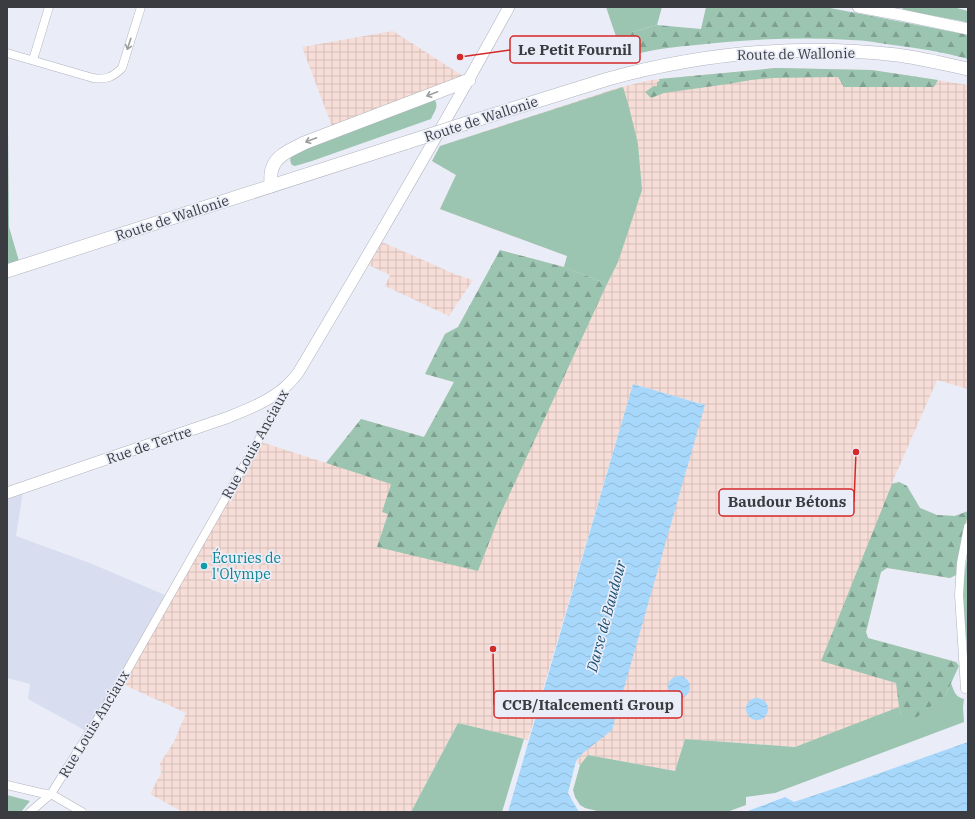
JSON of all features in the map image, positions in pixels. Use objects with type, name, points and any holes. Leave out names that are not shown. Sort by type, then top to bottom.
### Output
[{"type":"main road","name":"Route de Wallonie","points":[[7,271],[470,122],[608,79],[649,69],[720,56],[801,50],[897,55],[968,69]]},
{"type":"main road","points":[[271,186],[271,171],[275,161],[283,154],[304,143],[469,80]]},
{"type":"street","points":[[33,60],[49,7]]},
{"type":"street","points":[[7,53],[93,78],[101,79],[111,77],[122,68],[141,7]]},
{"type":"street","name":"Rue Louis Anciaux","points":[[30,812],[51,794],[120,683],[258,441],[277,407],[286,387],[302,367],[364,263],[469,80],[508,7]]},
{"type":"street","points":[[858,7],[968,29]]},
{"type":"street","name":"Rue de Tertre","points":[[7,493],[226,418],[258,404],[286,387]]},
{"type":"street","points":[[965,689],[959,595],[961,563],[968,527]]},
{"type":"street","points":[[7,785],[51,794],[82,812]]},
{"type":"shaded area","points":[[393,31],[466,78],[333,129],[302,47]]},
{"type":"shaded area","points":[[776,68],[872,70],[968,85],[968,389],[937,380],[892,483],[899,482],[907,486],[920,508],[937,515],[955,516],[968,511],[968,517],[956,575],[950,578],[887,568],[881,572],[866,632],[868,638],[956,662],[959,666],[899,708],[795,747],[685,739],[675,771],[588,755],[580,765],[576,761],[583,753],[705,405],[633,384],[528,740],[458,723],[411,812],[183,812],[150,794],[161,773],[160,763],[174,742],[186,713],[120,683],[258,441],[326,463],[361,419],[424,437],[454,382],[425,374],[445,334],[458,327],[500,250],[564,267],[567,256],[440,209],[456,175],[432,161],[440,146],[617,88],[651,80]]},
{"type":"shaded area","points":[[378,239],[457,275],[473,280],[449,316],[385,286],[390,275],[364,263]]},
{"type":"shaded area","points":[[23,492],[16,536],[90,563],[165,595],[116,682],[86,731],[28,699],[30,684],[7,678],[7,498]]},
{"type":"green space","points":[[606,7],[662,7],[657,25],[632,32],[629,48],[633,55],[623,57]]},
{"type":"green space","points":[[706,7],[825,7],[964,34],[968,35],[968,59],[930,50],[867,41],[812,39],[773,39],[715,43],[664,48],[633,55],[629,44],[632,32],[657,25],[701,29]]},
{"type":"green space","points":[[903,7],[953,7],[968,11],[968,23],[902,10]]},
{"type":"green space","points":[[776,68],[872,70],[938,80],[934,87],[844,87],[838,77],[773,78],[664,93],[651,98],[645,92],[654,86],[657,86],[657,82],[660,81],[659,79]]},
{"type":"green space","points":[[623,87],[638,144],[642,190],[618,262],[607,284],[564,267],[567,256],[440,209],[456,175],[432,161],[440,146]]},
{"type":"green space","points":[[435,100],[435,112],[431,119],[312,161],[295,166],[290,162],[290,159],[294,153]]},
{"type":"green space","points":[[7,124],[9,227],[19,261],[7,264]]},
{"type":"green space","points":[[500,250],[564,267],[607,284],[499,517],[478,571],[377,547],[388,514],[382,512],[391,484],[326,463],[361,419],[424,437],[454,382],[425,374],[445,334],[458,327]]},
{"type":"green space","points":[[899,482],[907,486],[920,508],[937,515],[955,516],[968,511],[962,536],[956,575],[950,578],[887,568],[881,572],[866,632],[868,638],[956,662],[959,666],[946,694],[912,721],[904,720],[901,715],[896,683],[821,661],[892,484]]},
{"type":"green space","points":[[968,552],[968,653],[962,589]]},
{"type":"green space","points":[[951,683],[957,695],[964,699],[964,722],[775,793],[746,797],[746,805],[727,812],[601,812],[585,808],[580,805],[575,797],[573,790],[580,765],[588,755],[675,771],[685,739],[795,747],[899,707],[901,715],[946,694]]},
{"type":"green space","points":[[458,723],[524,739],[502,812],[411,812]]},
{"type":"green space","points":[[7,795],[30,801],[21,812],[7,812]]},
{"type":"water","name":"Darse de Baudour","points":[[633,384],[705,405],[612,730],[583,753],[576,761],[568,793],[579,812],[508,812]]},
{"type":"water","points":[[679,676],[687,679],[690,687],[687,695],[679,698],[671,695],[668,687],[671,679]]},
{"type":"water","points":[[757,698],[765,701],[768,709],[765,717],[757,720],[749,717],[746,709],[749,701]]},
{"type":"water","points":[[968,742],[968,812],[745,812],[785,797],[794,802]]},
{"type":"place","name":"Le Petit Fournil","points":[[460,57]]},
{"type":"place","name":"Baudour Bétons","points":[[856,452]]},
{"type":"place","name":"Écuries de l'Olympe","points":[[204,566]]},
{"type":"place","name":"CCB/Italcementi Group","points":[[493,649]]}]
